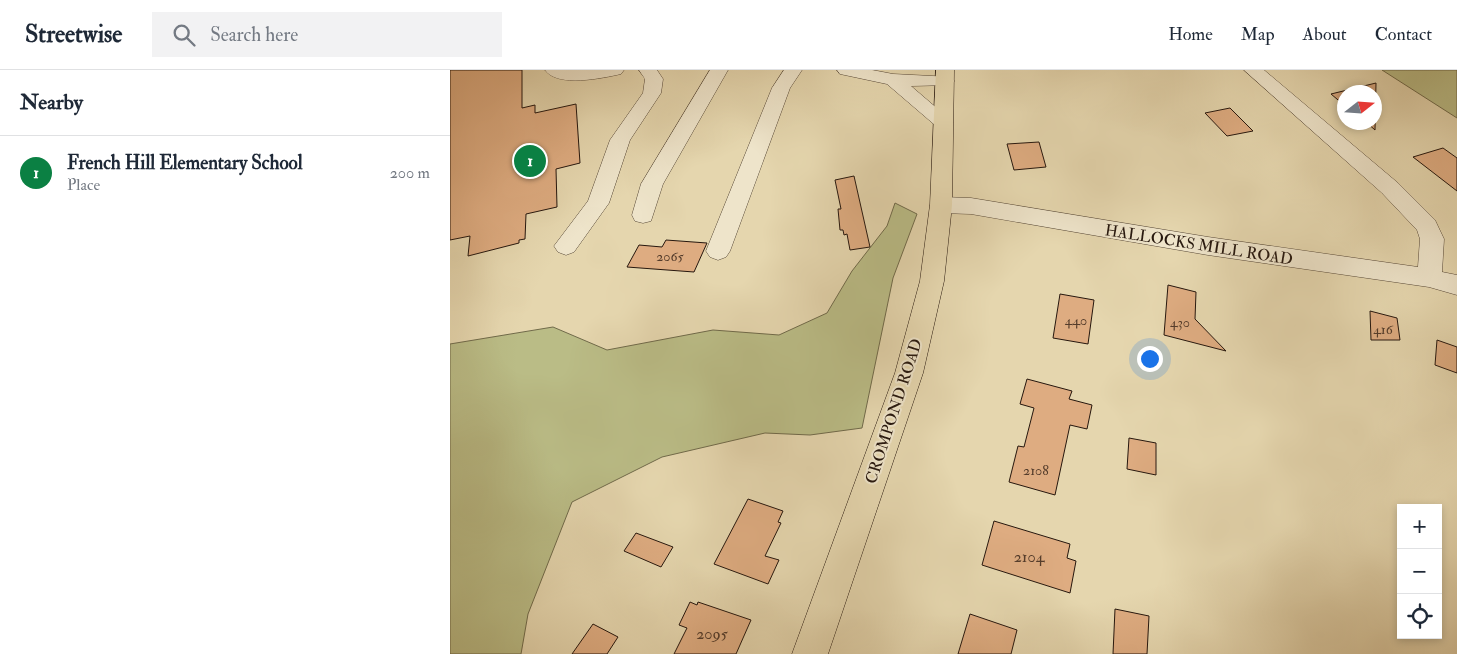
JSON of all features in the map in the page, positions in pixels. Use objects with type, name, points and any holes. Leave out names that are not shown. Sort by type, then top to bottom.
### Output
[{"type":"highway","name":"CROMPOND ROAD","points":[[810,654],[909,373],[932,282],[941,205],[945,76]]},
{"type":"street","points":[[554,70],[562,74],[588,75],[615,70]]},
{"type":"street","points":[[566,246],[598,203],[620,140],[652,93],[654,79],[648,70]]},
{"type":"street","points":[[643,215],[652,184],[719,70]]},
{"type":"street","points":[[718,251],[781,88],[793,70]]},
{"type":"street","points":[[846,70],[893,80],[945,76]]},
{"type":"street","points":[[1253,70],[1390,188],[1427,226],[1432,240],[1429,278]]},
{"type":"street","points":[[893,80],[917,99],[930,114],[943,122]]},
{"type":"street","name":"HALLOCKS MILL ROAD","points":[[941,205],[970,206],[1208,246],[1429,278],[1457,285]]},
{"type":"green space","points":[[1382,70],[1457,70],[1457,118]]},
{"type":"green space","points":[[895,203],[917,214],[893,278],[862,428],[810,435],[765,433],[662,457],[572,502],[528,614],[521,654],[450,654],[450,344],[553,327],[607,350],[713,330],[779,335],[827,313],[852,271],[887,226]]},
{"type":"building","points":[[450,70],[522,70],[522,108],[535,105],[535,113],[576,104],[580,163],[556,169],[557,207],[526,214],[525,239],[519,240],[519,243],[468,256],[470,236],[450,240]]},
{"type":"building","points":[[1337,93],[1337,99],[1331,94]]},
{"type":"building","points":[[1230,108],[1253,131],[1227,136],[1205,113]]},
{"type":"building","points":[[1039,142],[1046,167],[1014,170],[1007,144]]},
{"type":"building","points":[[1443,148],[1457,158],[1457,191],[1413,157]]},
{"type":"building","points":[[854,176],[870,247],[850,250],[847,234],[844,235],[843,230],[840,230],[838,209],[841,209],[835,180]]},
{"type":"building","points":[[666,240],[707,243],[694,272],[627,267],[639,245],[662,247]]},
{"type":"building","points":[[1168,285],[1196,292],[1195,319],[1226,351],[1164,335]]},
{"type":"building","points":[[1060,294],[1094,300],[1088,344],[1053,338]]},
{"type":"building","points":[[1370,311],[1397,318],[1400,340],[1371,340]]},
{"type":"building","points":[[1437,340],[1457,347],[1457,373],[1435,365]]},
{"type":"building","points":[[1027,379],[1072,391],[1069,399],[1092,405],[1087,429],[1070,425],[1055,495],[1009,482],[1018,446],[1024,447],[1034,408],[1020,404]]},
{"type":"building","points":[[1129,438],[1156,443],[1156,475],[1127,469]]},
{"type":"building","points":[[748,499],[783,511],[778,522],[781,523],[765,556],[779,560],[768,584],[714,564]]},
{"type":"building","points":[[994,521],[1070,544],[1067,558],[1076,561],[1070,593],[982,565]]},
{"type":"building","points":[[636,533],[673,547],[661,567],[624,551]]},
{"type":"building","points":[[690,602],[697,605],[698,602],[751,620],[736,654],[674,654],[687,628],[679,625]]},
{"type":"building","points":[[1115,609],[1149,616],[1147,654],[1113,654]]},
{"type":"building","points":[[970,614],[1017,630],[1011,654],[958,654]]},
{"type":"building","points":[[593,624],[618,637],[607,654],[572,654]]},
{"type":"place","name":"French Hill Elementary School","points":[[530,161]]}]
